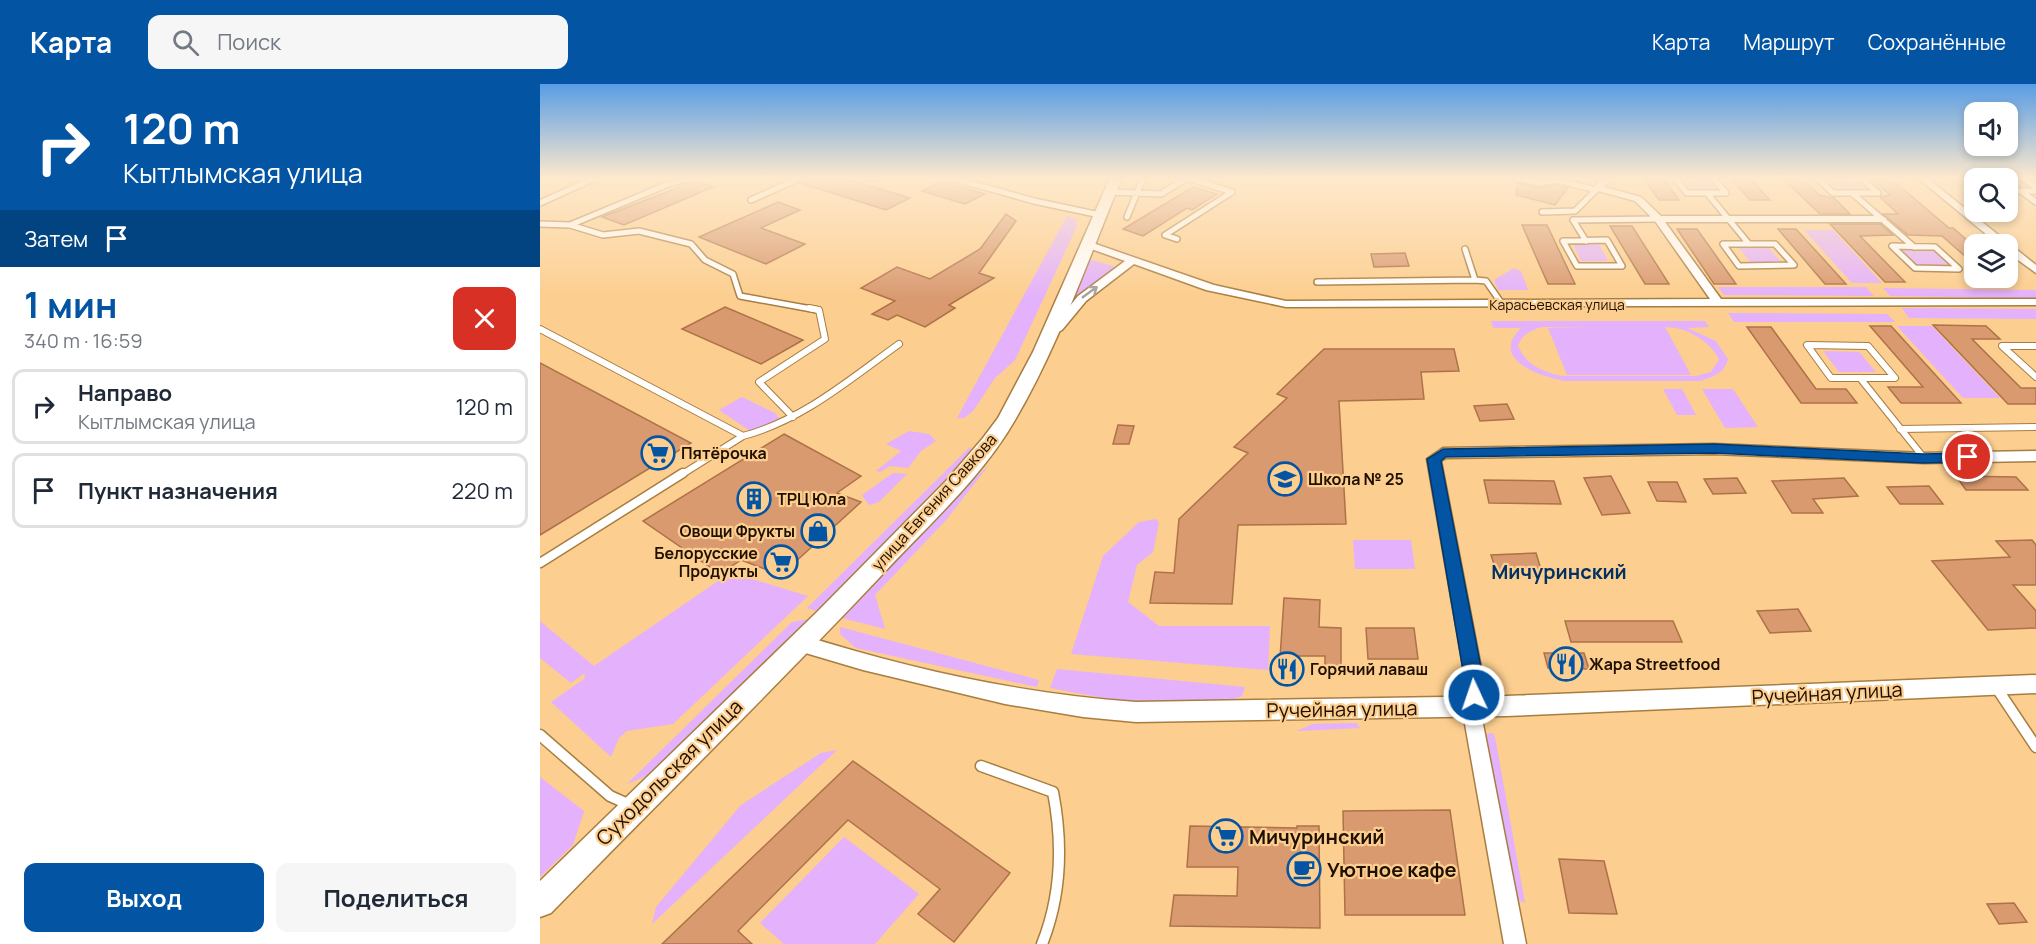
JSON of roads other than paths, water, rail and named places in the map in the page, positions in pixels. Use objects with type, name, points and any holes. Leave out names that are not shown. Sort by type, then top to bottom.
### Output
[{"type":"main road","name":"улица Евгения Савкова","points":[[799,643],[946,494],[1006,420],[1041,352],[1099,218]]},
{"type":"main road","name":"Суходольская улица","points":[[540,902],[799,643]]},
{"type":"street","points":[[1972,218],[1991,234]]},
{"type":"street","points":[[1658,219],[1882,219]]},
{"type":"street","points":[[1658,219],[1719,304]]},
{"type":"street","name":"Карасьевская улица","points":[[1087,244],[1255,300],[1286,303],[2036,302]]},
{"type":"street","points":[[2018,256],[2036,270]]},
{"type":"street","points":[[1041,352],[1050,345],[1066,313],[1133,260]]},
{"type":"street","points":[[1515,944],[1472,707],[1475,683],[1434,459],[1443,453],[1714,449],[1923,458],[2036,456]]},
{"type":"street","name":"Ручейная улица","points":[[799,643],[832,654],[1001,694],[1091,710],[1136,712],[1472,707],[2036,684]]},
{"type":"lane","points":[[570,225],[587,218]]},
{"type":"lane","points":[[1177,239],[1165,235],[1191,218]]},
{"type":"lane","points":[[1586,241],[1573,219],[1658,219]]},
{"type":"lane","points":[[1728,219],[1749,244],[1775,244],[1794,265],[1739,266],[1723,244],[1749,244]]},
{"type":"lane","points":[[1882,219],[1914,246],[1935,247],[1959,269],[1915,268],[1892,246],[1914,246]]},
{"type":"lane","points":[[540,224],[570,225],[603,235],[639,231],[691,244],[705,260],[733,274],[740,296],[819,310],[825,339],[759,382],[766,394],[782,404],[793,417]]},
{"type":"lane","points":[[1607,240],[1622,266],[1577,266],[1563,241],[1586,241],[1607,240]]},
{"type":"lane","points":[[1465,249],[1474,280]]},
{"type":"lane","points":[[1317,282],[1486,281],[1502,304]]},
{"type":"lane","points":[[540,329],[743,436]]},
{"type":"lane","points":[[540,563],[743,436],[766,430],[793,417],[899,344]]},
{"type":"lane","points":[[1807,345],[1868,346],[1896,378],[1860,378],[1831,378],[1807,345]]},
{"type":"lane","points":[[2036,346],[2002,346],[2036,377]]},
{"type":"lane","points":[[1860,378],[1923,458]]},
{"type":"lane","points":[[1900,429],[2036,427]]},
{"type":"lane","points":[[1995,686],[2036,747]]},
{"type":"lane","points":[[540,735],[610,796],[634,807]]},
{"type":"lane","points":[[981,766],[1053,792],[1060,825],[1059,866],[1052,921],[1042,944]]},
{"type":"place","name":"Пятёрочка","points":[[658,453]]},
{"type":"place","name":"Школа № 25","points":[[1285,479]]},
{"type":"place","name":"ТРЦ Юла","points":[[754,499]]},
{"type":"place","name":"Овощи Фрукты","points":[[818,531]]},
{"type":"place","name":"Белорусские Продукты","points":[[781,562]]},
{"type":"place","name":"Жара Streetfood","points":[[1566,664]]},
{"type":"place","name":"Горячий лаваш","points":[[1287,669]]},
{"type":"place","name":"Мичуринский","points":[[1226,836]]},
{"type":"place","name":"Уютное кафе","points":[[1304,869]]},
{"type":"district","name":"Мичуринский","points":[[1559,571]]}]
